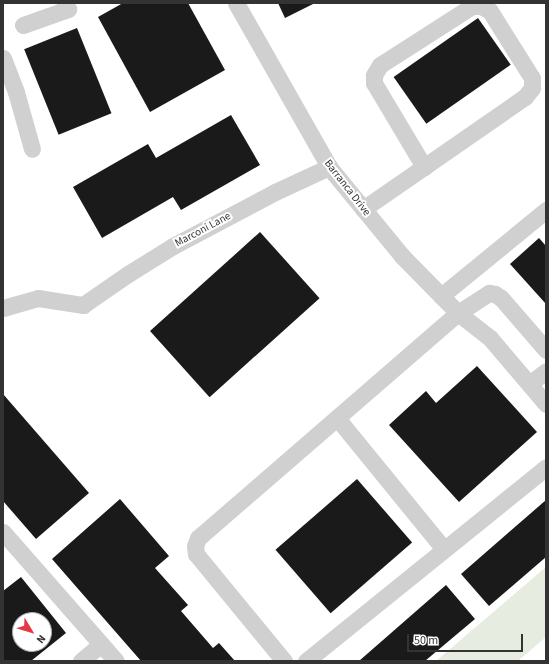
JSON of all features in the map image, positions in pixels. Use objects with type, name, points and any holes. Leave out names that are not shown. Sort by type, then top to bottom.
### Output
[{"type":"street","points":[[22,25],[68,9],[65,3]]},
{"type":"street","name":"Barranca Drive","points":[[236,3],[329,167],[402,256],[458,313],[490,338],[546,404]]},
{"type":"street","points":[[363,209],[424,167],[525,97],[532,88],[532,78],[490,11],[481,6],[472,6],[386,61],[374,74],[374,83],[424,167]]},
{"type":"street","points":[[3,58],[16,92],[32,149]]},
{"type":"street","name":"Marconi Lane","points":[[3,308],[38,298],[84,305],[174,246],[275,192],[329,167]]},
{"type":"street","points":[[441,296],[545,214]]},
{"type":"street","points":[[284,661],[196,554],[195,546],[198,538],[458,313],[489,292],[501,298],[546,350]]},
{"type":"street","points":[[529,384],[546,371]]},
{"type":"street","points":[[336,418],[444,549]]},
{"type":"street","points":[[306,661],[546,467]]},
{"type":"street","points":[[3,532],[116,661]]},
{"type":"street","points":[[81,661],[101,644]]},
{"type":"shaded area","points":[[546,567],[546,637],[518,661],[436,661]]},
{"type":"building","points":[[123,3],[188,3],[225,70],[150,112],[98,17]]},
{"type":"building","points":[[278,3],[315,3],[285,18]]},
{"type":"building","points":[[478,18],[511,65],[426,124],[394,77]]},
{"type":"building","points":[[77,28],[111,113],[59,135],[24,49]]},
{"type":"building","points":[[231,115],[260,165],[181,210],[173,197],[102,238],[73,187],[148,144],[156,158]]},
{"type":"building","points":[[260,232],[320,298],[210,397],[150,331]]},
{"type":"building","points":[[539,238],[546,246],[546,304],[510,264]]},
{"type":"building","points":[[477,366],[537,432],[459,502],[389,425],[426,391],[436,403]]},
{"type":"building","points":[[3,394],[89,493],[36,539],[3,501]]},
{"type":"building","points":[[357,479],[412,542],[331,613],[275,550]]},
{"type":"building","points":[[120,499],[169,556],[155,568],[188,605],[181,611],[213,648],[219,643],[235,661],[141,661],[52,559]]},
{"type":"building","points":[[546,500],[546,557],[489,606],[461,574]]},
{"type":"building","points":[[21,577],[49,612],[12,612],[12,652],[42,652],[31,661],[3,661],[3,591]]},
{"type":"building","points":[[446,585],[475,619],[425,661],[359,661]]},
{"type":"building","points":[[52,616],[66,633],[52,644]]}]
